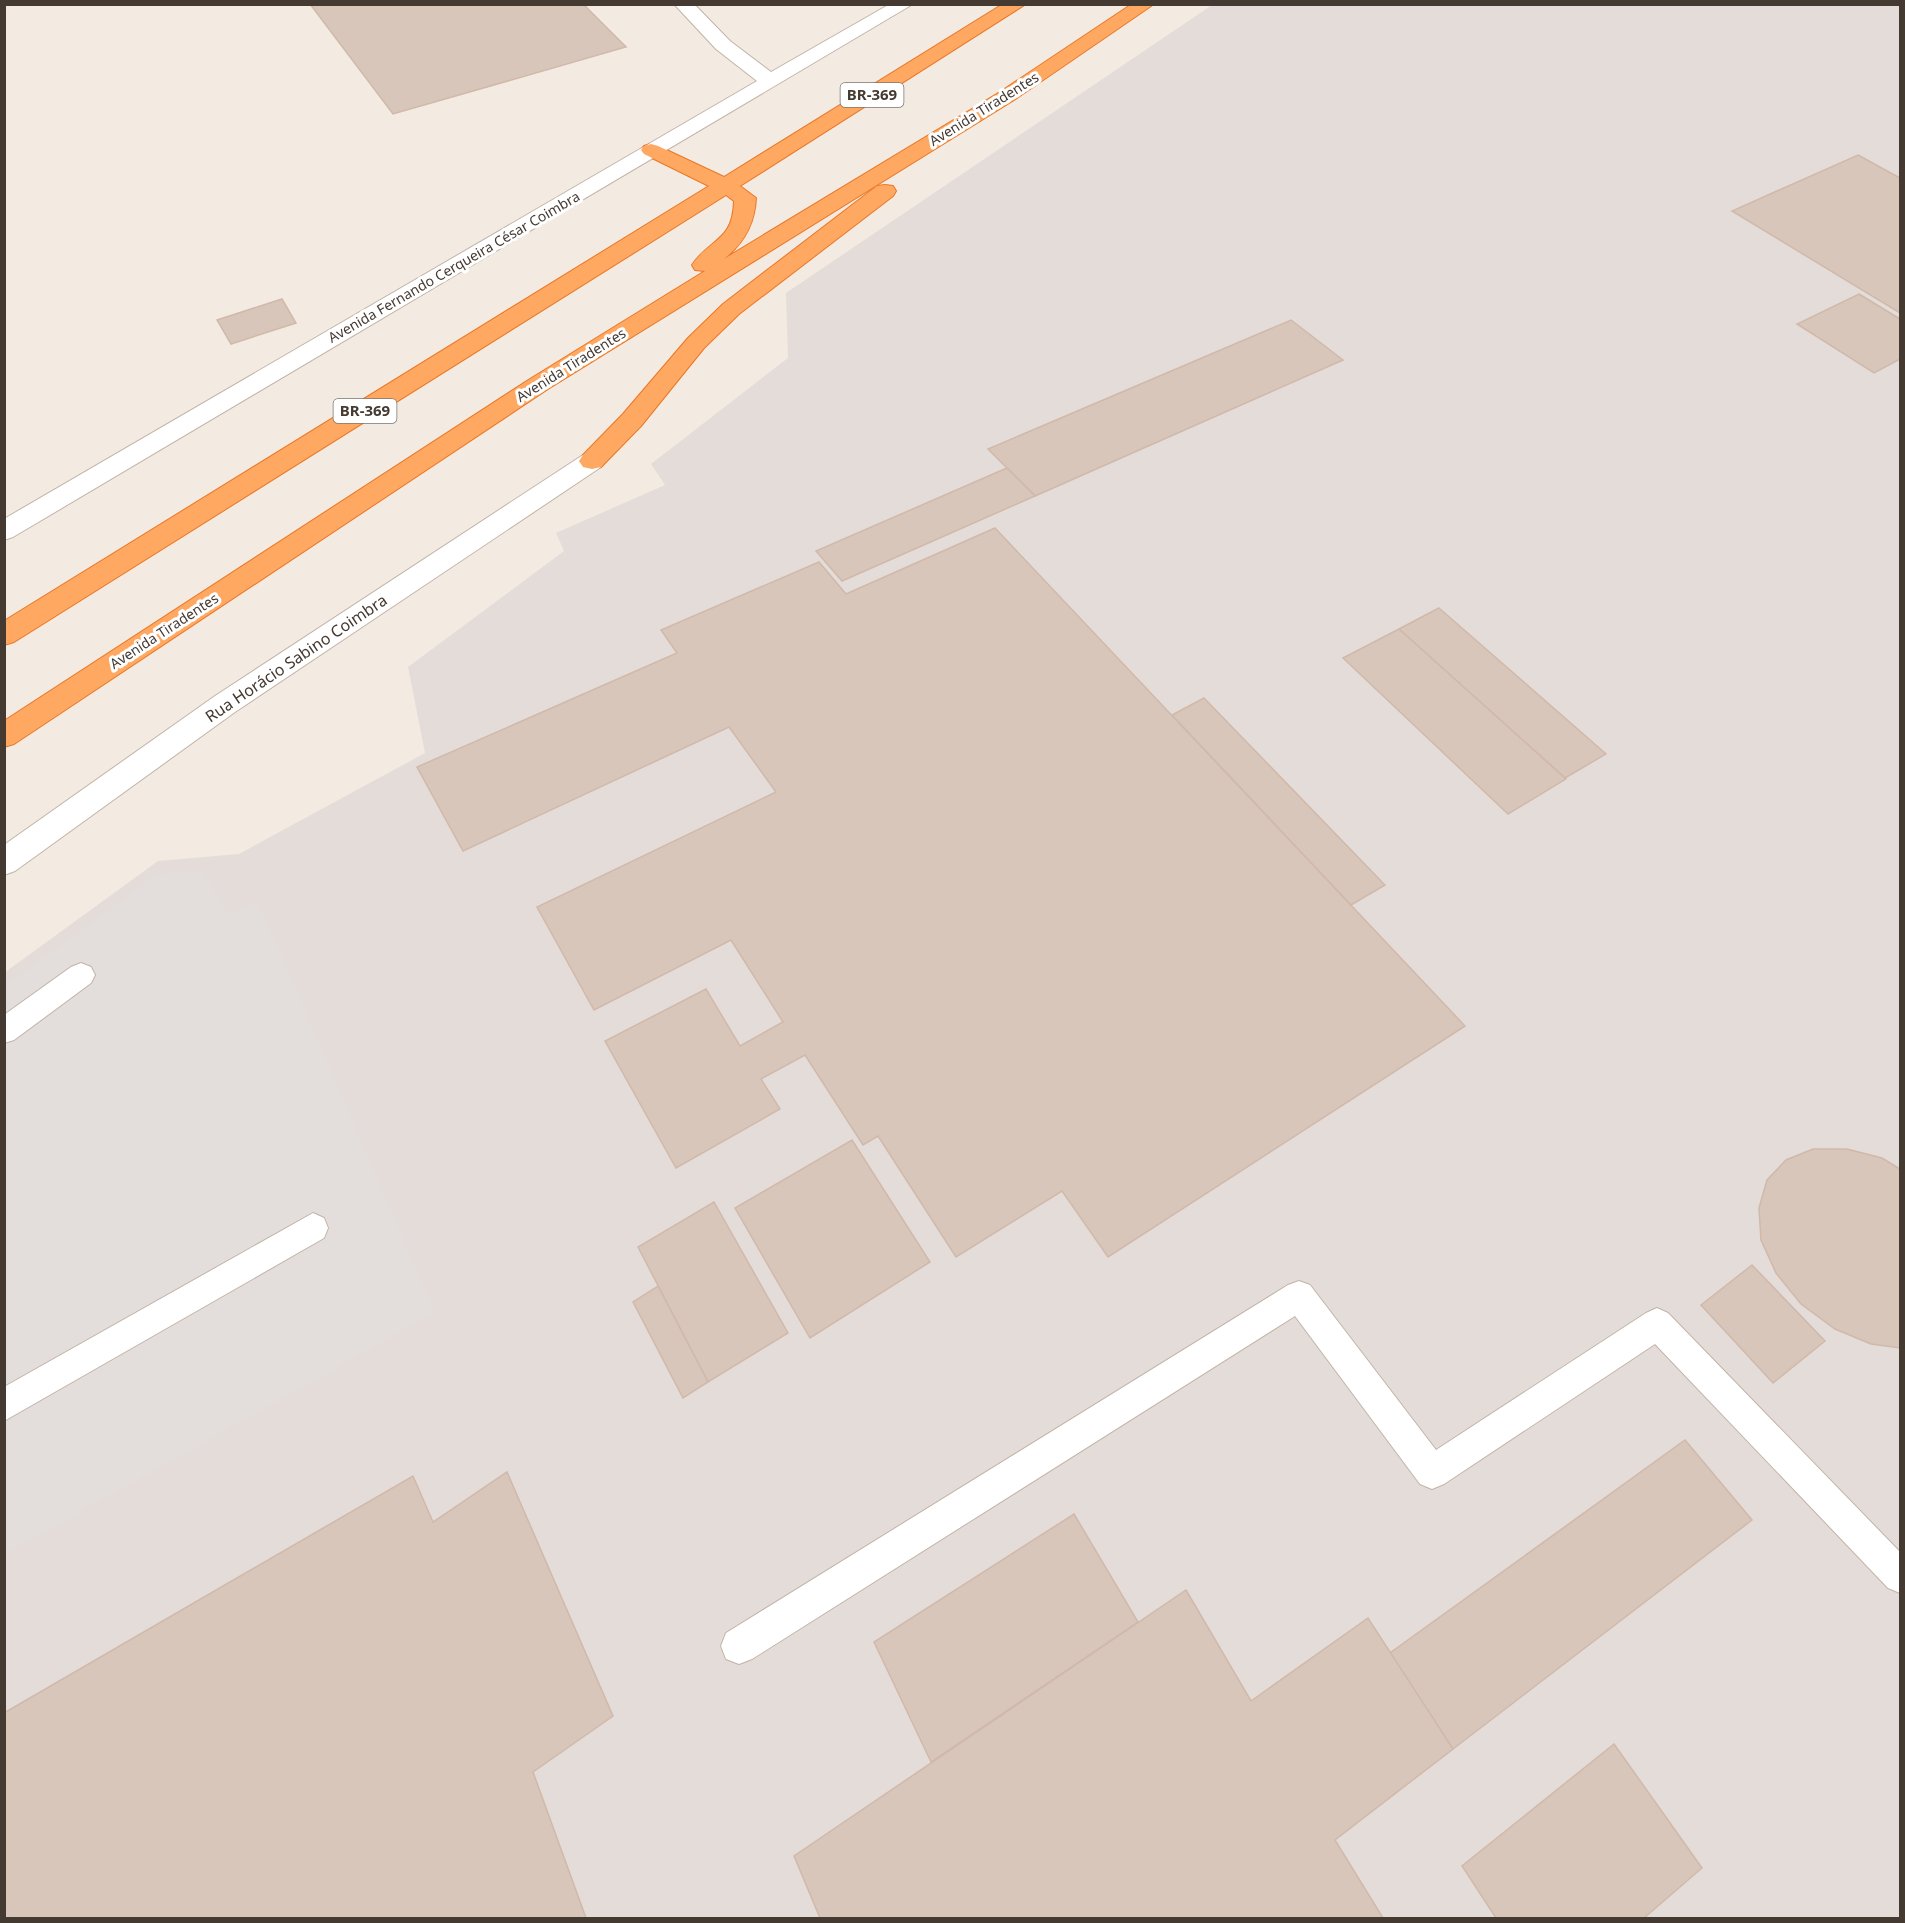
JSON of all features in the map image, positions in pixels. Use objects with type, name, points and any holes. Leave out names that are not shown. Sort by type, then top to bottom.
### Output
[{"type":"highway","name":"BR-369","points":[[4,635],[1017,4]]},
{"type":"highway","name":"Avenida Tiradentes","points":[[4,736],[539,384],[869,179],[966,122],[1145,4]]},
{"type":"highway","points":[[592,460],[632,420],[696,343],[731,309],[903,177],[966,122]]},
{"type":"highway","points":[[539,384],[719,253],[741,228],[746,212],[745,198],[726,186],[651,150]]},
{"type":"street","points":[[682,4],[723,45],[770,81]]},
{"type":"street","name":"Avenida Fernando Cerqueira César Coimbra","points":[[4,531],[651,150],[904,4]]},
{"type":"street","name":"Rua Horácio Sabino Coimbra","points":[[4,862],[225,704],[592,460]]},
{"type":"lane","points":[[4,1031],[81,975]]},
{"type":"lane","points":[[4,1405],[313,1228]]},
{"type":"lane","points":[[739,1646],[1299,1296],[1432,1472],[1657,1324],[1900,1576]]},
{"type":"shaded area","points":[[1212,5],[1900,5],[1900,1918],[5,1918],[4,973],[158,861],[239,854],[425,753],[408,667],[564,551],[556,533],[665,485],[651,464],[788,358],[786,293]]},
{"type":"shaded area","points":[[201,871],[229,915],[258,902],[435,1312],[5,1554],[5,987],[158,874]]},
{"type":"building","points":[[310,4],[583,4],[626,47],[393,114]]},
{"type":"building","points":[[1858,155],[1900,178],[1900,313],[1732,211]]},
{"type":"building","points":[[1859,294],[1900,319],[1900,359],[1874,373],[1797,324]]},
{"type":"building","points":[[282,299],[296,323],[231,344],[217,320]]},
{"type":"building","points":[[1291,320],[1343,360],[1035,496],[988,449]]},
{"type":"building","points":[[1007,468],[1035,496],[842,581],[816,551]]},
{"type":"building","points":[[995,528],[1465,1026],[1108,1257],[1062,1191],[956,1257],[878,1136],[863,1145],[805,1055],[761,1079],[780,1109],[676,1168],[605,1041],[706,989],[740,1046],[783,1022],[731,940],[594,1010],[537,907],[776,792],[729,727],[463,851],[417,767],[677,653],[661,630],[819,562],[846,594]]},
{"type":"building","points":[[1439,608],[1606,754],[1565,778],[1399,629]]},
{"type":"building","points":[[1399,629],[1566,779],[1508,814],[1343,658]]},
{"type":"building","points":[[1204,698],[1385,885],[1351,905],[1172,715]]},
{"type":"building","points":[[852,1140],[930,1262],[810,1338],[735,1208]]},
{"type":"building","points":[[1813,1149],[1847,1149],[1882,1158],[1900,1169],[1900,1348],[1871,1344],[1835,1329],[1801,1304],[1776,1273],[1761,1240],[1759,1208],[1767,1180],[1786,1160]]},
{"type":"building","points":[[714,1202],[788,1333],[708,1382],[638,1247]]},
{"type":"building","points":[[1752,1265],[1825,1341],[1773,1383],[1701,1305]]},
{"type":"building","points":[[658,1286],[708,1382],[683,1398],[633,1302]]},
{"type":"building","points":[[1685,1440],[1752,1520],[1453,1749],[1390,1653]]},
{"type":"building","points":[[507,1472],[613,1716],[533,1772],[586,1918],[4,1918],[4,1713],[413,1476],[433,1522]]},
{"type":"building","points":[[1074,1514],[1138,1622],[931,1762],[874,1642]]},
{"type":"building","points":[[1186,1590],[1251,1701],[1368,1618],[1453,1749],[1335,1840],[1383,1918],[820,1918],[794,1856]]},
{"type":"building","points":[[1614,1744],[1702,1868],[1644,1918],[1496,1918],[1462,1866]]}]
